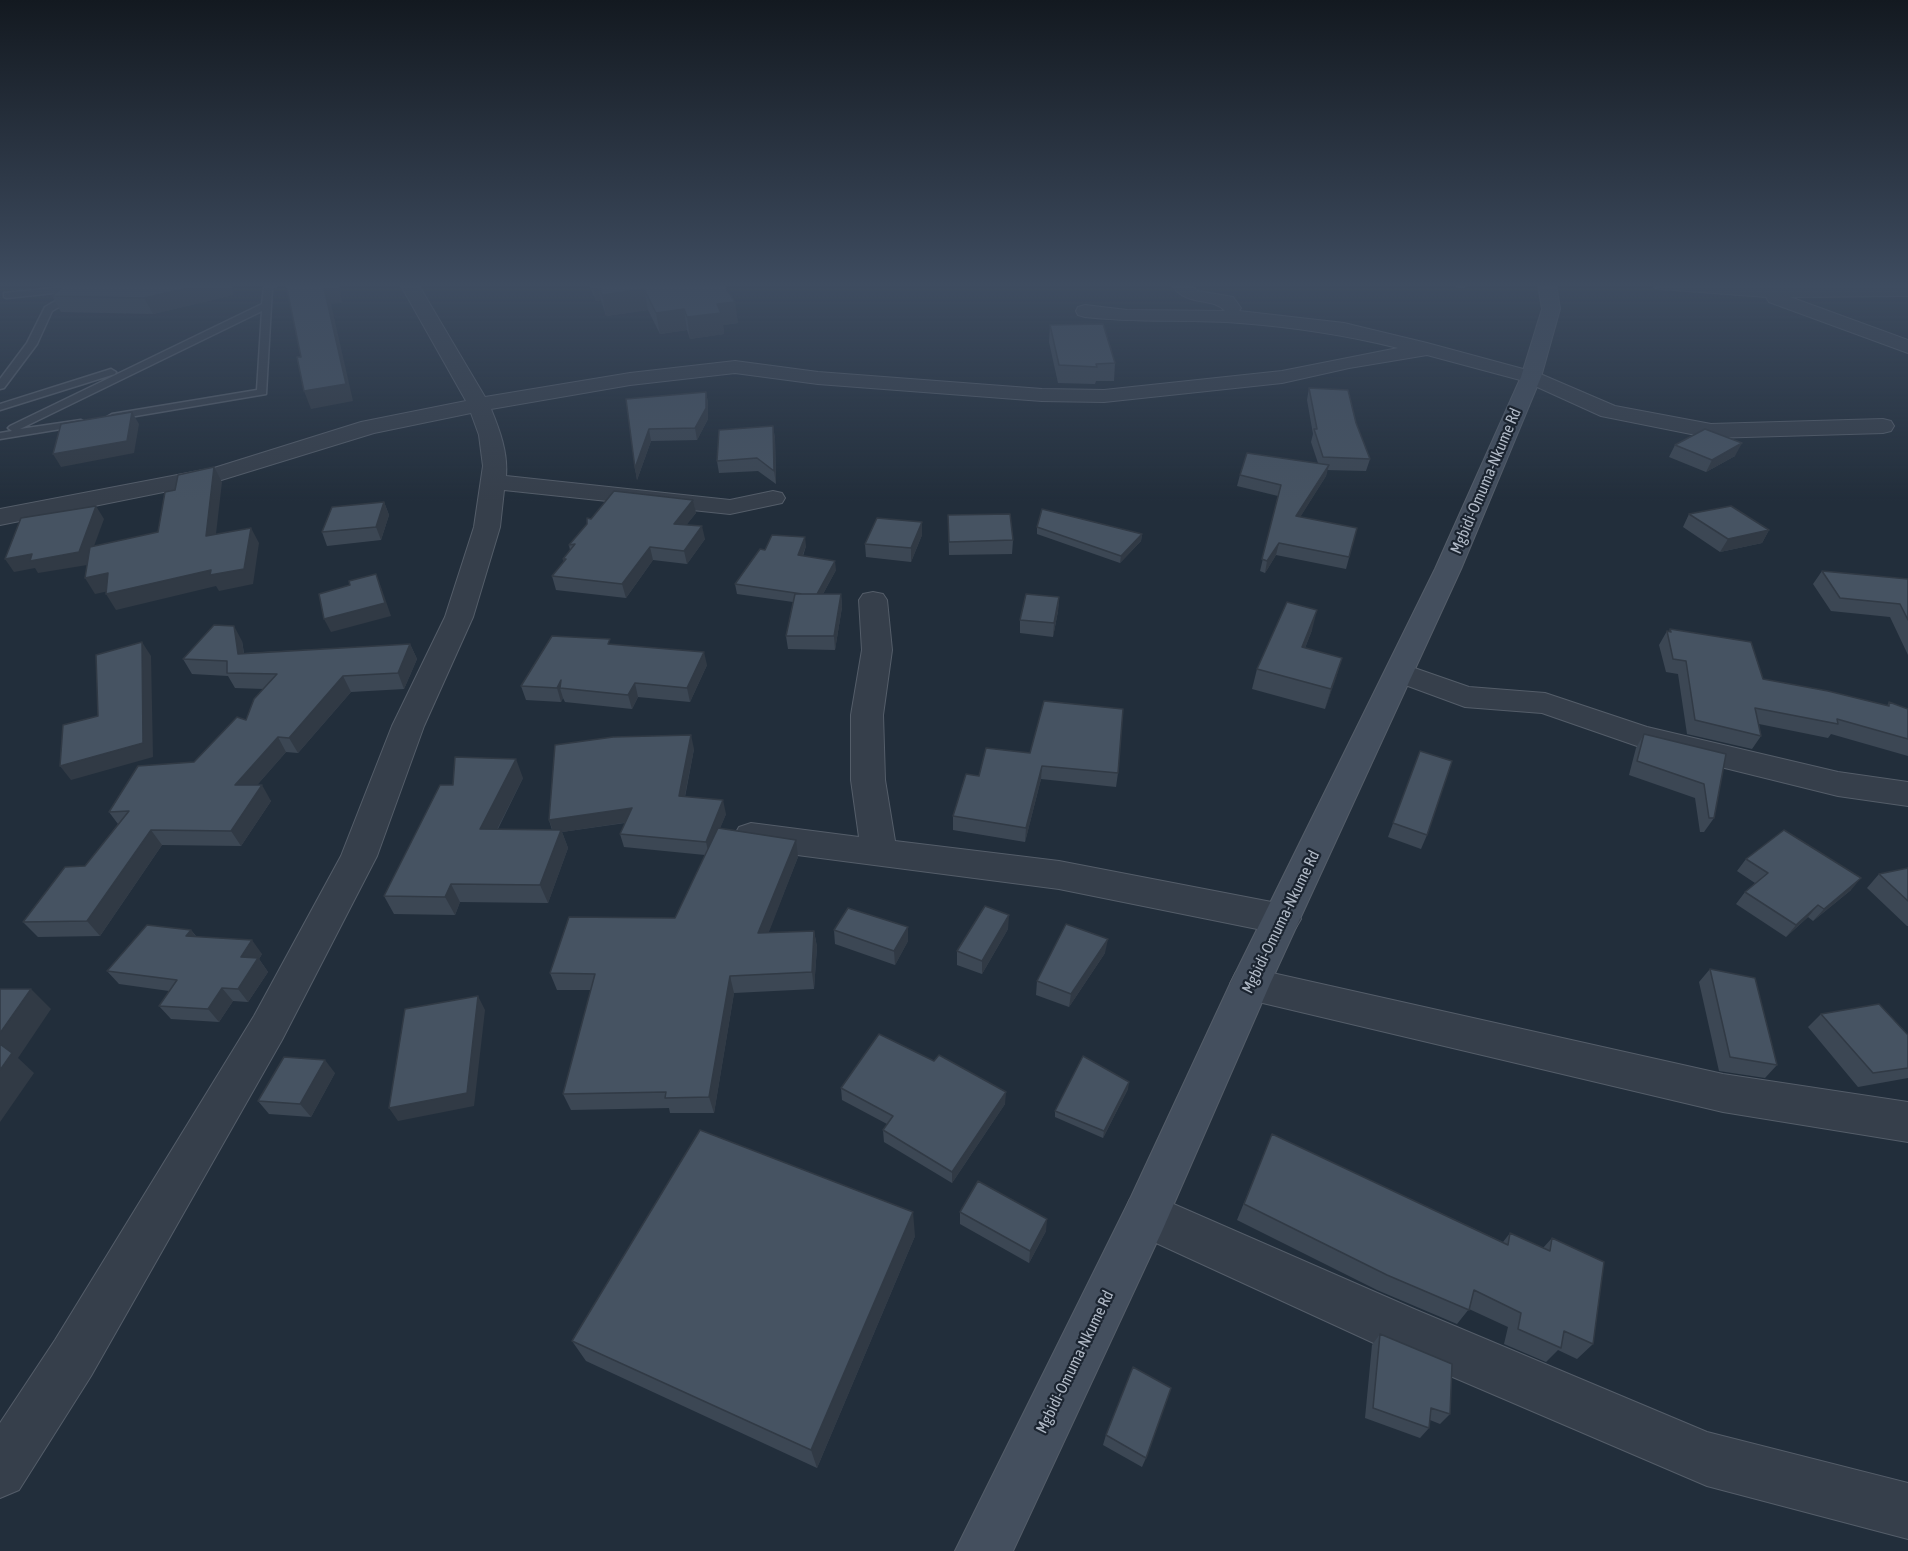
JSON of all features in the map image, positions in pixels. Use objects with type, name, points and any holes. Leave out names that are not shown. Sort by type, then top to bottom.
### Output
[{"type":"street","points":[[0,1471],[73,1358],[262,1038],[359,856],[408,726],[459,617],[487,527],[495,466],[490,435],[479,405],[451,356]]},
{"type":"street","points":[[0,518],[218,474],[369,427],[630,379],[735,367],[818,378],[969,387],[1042,395],[1104,396],[1281,377],[1383,356]]},
{"type":"street","points":[[1454,356],[1531,377],[1609,411],[1711,431],[1882,426]]},
{"type":"street","name":"Mgbidi-Omuma-Nkume Rd","points":[[983,1551],[1146,1215],[1250,984],[1400,672],[1531,377],[1537,356]]},
{"type":"street","points":[[494,482],[730,507],[773,498]]},
{"type":"street","points":[[873,600],[877,650],[867,714],[868,780],[879,852]]},
{"type":"street","points":[[1400,672],[1465,697],[1545,703],[1640,736],[1838,784],[1908,794]]},
{"type":"street","points":[[741,834],[1059,875],[1282,919]]},
{"type":"street","points":[[1250,984],[1723,1093],[1908,1122]]},
{"type":"street","points":[[1146,1215],[1396,1327],[1707,1459],[1908,1511]]},
{"type":"lane","points":[[0,386],[23,356]]},
{"type":"lane","points":[[0,435],[162,356]]},
{"type":"lane","points":[[0,407],[162,356]]},
{"type":"lane","points":[[0,435],[262,392],[264,356]]},
{"type":"building","points":[[340,356],[346,384],[304,391],[297,357]]},
{"type":"building","points":[[1057,356],[1113,356],[1115,363],[1096,364],[1097,367],[1059,365]]},
{"type":"building","points":[[1309,388],[1348,390],[1356,423],[1370,459],[1323,457],[1314,429],[1317,429]]},
{"type":"building","points":[[706,392],[706,408],[695,428],[649,429],[635,468],[626,399]]},
{"type":"building","points":[[132,412],[127,441],[53,454],[61,424]]},
{"type":"building","points":[[773,426],[774,471],[757,458],[717,461],[719,430]]},
{"type":"building","points":[[1705,429],[1742,443],[1712,460],[1675,445]]},
{"type":"building","points":[[1247,453],[1329,465],[1296,516],[1357,528],[1349,557],[1279,543],[1267,561],[1262,559],[1281,485],[1240,475]]},
{"type":"building","points":[[214,467],[206,536],[251,528],[244,569],[210,575],[211,570],[106,594],[108,573],[85,578],[90,547],[158,532],[165,492],[175,490],[178,475]]},
{"type":"building","points":[[614,491],[693,500],[674,524],[702,526],[684,551],[650,547],[622,584],[552,576],[566,559],[563,559],[575,544],[569,545],[587,524],[587,518],[591,519]]},
{"type":"building","points":[[384,502],[376,527],[322,532],[332,507]]},
{"type":"building","points":[[96,506],[79,552],[30,561],[32,554],[5,559],[21,518]]},
{"type":"building","points":[[1731,506],[1769,530],[1728,539],[1689,514]]},
{"type":"building","points":[[1042,509],[1142,534],[1121,556],[1037,527]]},
{"type":"building","points":[[1010,514],[1013,540],[949,542],[948,515]]},
{"type":"building","points":[[877,518],[922,522],[911,548],[865,544]]},
{"type":"building","points":[[772,535],[805,537],[798,555],[835,561],[817,594],[802,594],[735,584],[760,549],[765,550]]},
{"type":"building","points":[[1822,571],[1908,579],[1908,620],[1900,604],[1840,598]]},
{"type":"building","points":[[376,574],[385,603],[324,619],[319,594],[350,585],[349,581]]},
{"type":"building","points":[[795,594],[841,594],[834,636],[786,636]]},
{"type":"building","points":[[1026,594],[1059,597],[1054,623],[1020,620]]},
{"type":"building","points":[[1287,602],[1317,610],[1302,647],[1342,658],[1331,689],[1257,669]]},
{"type":"building","points":[[214,625],[234,626],[238,654],[410,644],[398,673],[343,676],[289,738],[278,737],[235,785],[262,785],[231,831],[151,830],[87,921],[23,922],[65,867],[85,866],[129,811],[109,812],[138,766],[194,762],[237,717],[246,720],[254,699],[277,674],[227,673],[227,661],[183,659]]},
{"type":"building","points":[[1670,629],[1751,642],[1763,679],[1828,691],[1889,706],[1889,702],[1908,709],[1908,739],[1837,719],[1838,724],[1755,708],[1761,736],[1695,720],[1686,661],[1673,659],[1667,631],[1671,632]]},
{"type":"building","points":[[552,636],[610,639],[608,644],[704,652],[687,688],[635,683],[628,695],[560,688],[561,680],[557,688],[521,686]]},
{"type":"building","points":[[142,642],[143,743],[60,766],[63,725],[98,716],[96,655]]},
{"type":"building","points":[[1044,701],[1123,709],[1118,773],[1042,766],[1026,828],[953,816],[966,774],[979,776],[986,748],[1030,753]]},
{"type":"building","points":[[1644,734],[1726,754],[1714,818],[1709,818],[1704,784],[1637,761]]},
{"type":"building","points":[[691,735],[679,796],[723,800],[706,842],[620,834],[632,808],[549,820],[555,745],[613,737]]},
{"type":"building","points":[[1420,751],[1452,761],[1427,835],[1393,823]]},
{"type":"building","points":[[455,757],[516,759],[480,829],[561,830],[540,885],[451,884],[445,897],[384,896],[440,785],[453,785]]},
{"type":"building","points":[[718,828],[796,840],[758,933],[814,931],[812,972],[730,976],[709,1097],[665,1098],[666,1092],[563,1094],[595,974],[550,973],[569,917],[675,918]]},
{"type":"building","points":[[1784,830],[1861,878],[1824,909],[1818,905],[1796,925],[1745,892],[1768,873],[1746,859]]},
{"type":"building","points":[[1908,868],[1908,901],[1879,874]]},
{"type":"building","points":[[985,906],[1009,915],[982,961],[957,951]]},
{"type":"building","points":[[848,908],[908,927],[894,951],[834,930]]},
{"type":"building","points":[[1066,924],[1108,939],[1071,994],[1037,981]]},
{"type":"building","points":[[147,925],[191,930],[186,936],[252,940],[241,957],[258,958],[238,989],[222,988],[208,1009],[159,1006],[177,980],[107,971]]},
{"type":"building","points":[[1710,969],[1755,978],[1777,1065],[1730,1057]]},
{"type":"building","points":[[0,989],[31,989],[0,1033]]},
{"type":"building","points":[[478,996],[467,1093],[389,1108],[405,1009]]},
{"type":"building","points":[[1879,1004],[1908,1035],[1908,1068],[1873,1073],[1821,1014]]},
{"type":"building","points":[[879,1034],[934,1061],[939,1055],[1006,1092],[952,1172],[883,1130],[893,1116],[841,1088]]},
{"type":"building","points":[[0,1044],[12,1053],[0,1070]]},
{"type":"building","points":[[1083,1056],[1129,1082],[1104,1131],[1055,1111]]},
{"type":"building","points":[[284,1057],[325,1060],[300,1104],[258,1101]]},
{"type":"building","points":[[700,1130],[913,1212],[811,1450],[572,1341]]},
{"type":"building","points":[[1272,1134],[1508,1245],[1510,1233],[1550,1251],[1552,1238],[1604,1262],[1593,1344],[1564,1331],[1561,1348],[1518,1329],[1521,1313],[1474,1290],[1469,1310],[1387,1275],[1244,1204]]},
{"type":"building","points":[[978,1181],[1047,1219],[1030,1251],[960,1212]]},
{"type":"building","points":[[1380,1334],[1452,1364],[1450,1414],[1431,1408],[1429,1428],[1373,1408]]},
{"type":"building","points":[[1133,1367],[1171,1388],[1146,1458],[1106,1435]]}]
